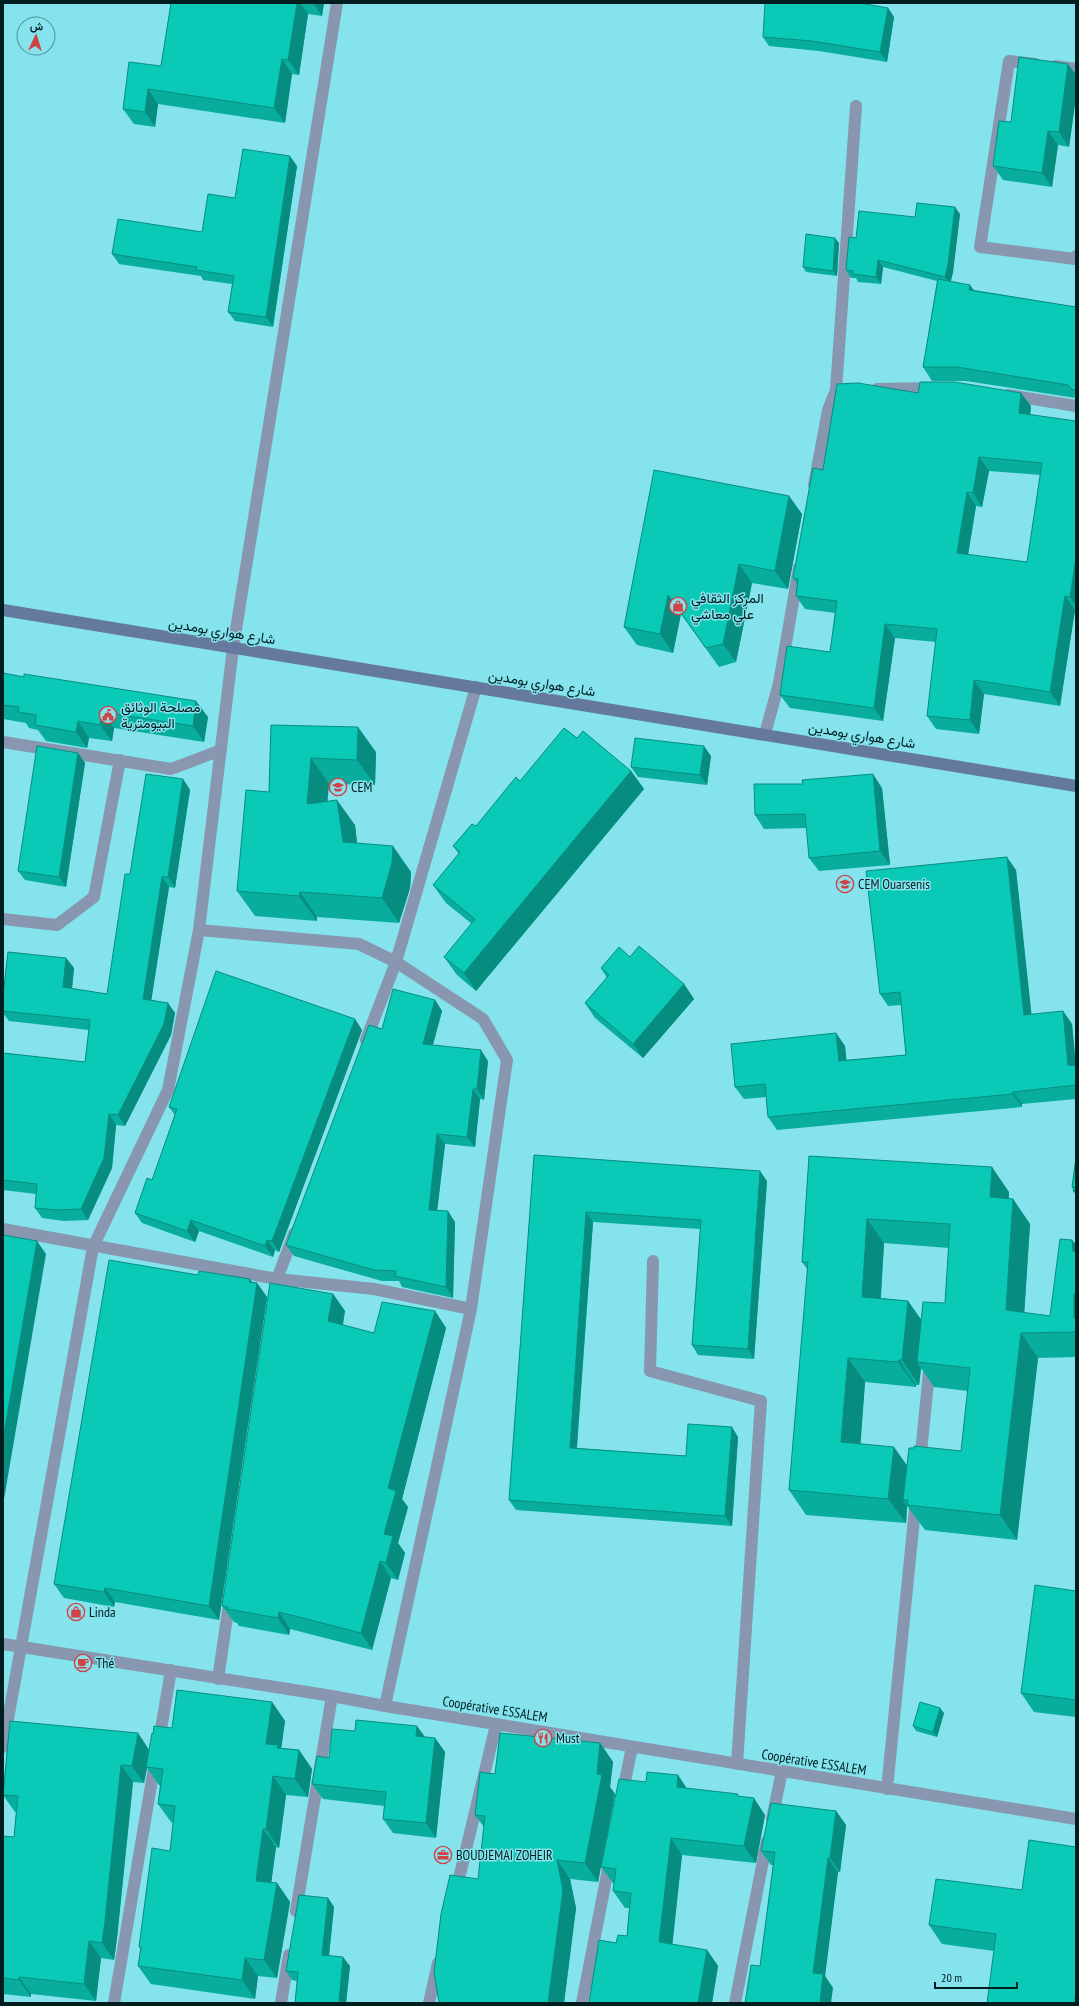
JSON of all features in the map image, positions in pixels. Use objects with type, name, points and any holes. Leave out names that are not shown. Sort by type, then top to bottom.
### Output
[{"type":"main road","name":"شارع هواري بومدين","points":[[3,610],[1076,786]]},
{"type":"street","points":[[3,1747],[93,1247],[168,1090],[199,930],[233,648],[337,3]]},
{"type":"street","points":[[1076,69],[1009,61],[980,247],[1075,259],[1076,256]]},
{"type":"street","points":[[812,496],[828,410],[836,390],[856,106]]},
{"type":"street","points":[[836,390],[943,388]]},
{"type":"street","points":[[995,393],[1076,406]]},
{"type":"street","points":[[764,734],[779,683],[801,558]]},
{"type":"street","points":[[362,1051],[396,962],[476,687]]},
{"type":"street","points":[[3,742],[171,769],[221,750]]},
{"type":"street","points":[[3,919],[57,926],[94,897],[120,760]]},
{"type":"street","points":[[199,930],[359,944],[396,962],[483,1019],[507,1060],[471,1309],[385,1706]]},
{"type":"street","points":[[272,1310],[277,1279],[299,1220]]},
{"type":"street","points":[[3,1230],[277,1279],[374,1289],[471,1309]]},
{"type":"street","points":[[653,1261],[650,1371],[761,1401],[738,1764]]},
{"type":"street","points":[[887,1789],[931,1350]]},
{"type":"street","points":[[218,1679],[232,1585]]},
{"type":"street","name":"Coopérative ESSALEM","points":[[3,1644],[332,1696],[496,1725],[1076,1819]]},
{"type":"street","points":[[114,2003],[171,1670]]},
{"type":"street","points":[[294,1924],[332,1696]]},
{"type":"street","points":[[453,1902],[496,1725]]},
{"type":"street","points":[[620,1809],[632,1747]]},
{"type":"street","points":[[735,2003],[782,1771]]},
{"type":"street","points":[[582,2003],[612,1848]]},
{"type":"street","points":[[281,2003],[292,1940]]},
{"type":"street","points":[[429,2003],[442,1949]]},
{"type":"building","points":[[171,3],[297,3],[288,60],[282,59],[274,108],[148,89],[145,112],[123,109],[129,62],[161,66]]},
{"type":"building","points":[[765,3],[860,3],[888,8],[880,52],[812,41],[763,37]]},
{"type":"building","points":[[1019,57],[1068,64],[1059,132],[1048,131],[1042,173],[993,166],[999,121],[1011,122]]},
{"type":"building","points":[[243,149],[290,156],[266,317],[228,312],[234,276],[196,270],[197,267],[112,254],[118,219],[202,232],[208,194],[235,198]]},
{"type":"building","points":[[917,203],[955,207],[945,277],[878,260],[876,277],[853,274],[853,271],[846,270],[849,237],[856,238],[859,211],[915,217]]},
{"type":"building","points":[[806,234],[835,238],[833,271],[803,267]]},
{"type":"building","points":[[938,279],[970,285],[969,290],[1076,307],[1076,390],[1073,390],[1068,385],[957,367],[923,367]]},
{"type":"building","points":[[920,382],[955,382],[1021,393],[1019,413],[1076,421],[1076,558],[1070,597],[1065,596],[1050,692],[974,680],[970,720],[927,716],[937,629],[885,624],[874,708],[780,695],[787,646],[830,652],[837,601],[796,596],[798,579],[793,578],[813,468],[823,470],[837,384],[858,383],[918,393]],"holes":[[[979,457],[1042,463],[1027,562],[957,553],[967,492],[973,493]]]},
{"type":"building","points":[[654,470],[789,496],[775,571],[739,564],[723,644],[706,648],[668,595],[660,634],[624,627]]},
{"type":"building","points":[[3,673],[24,677],[24,674],[196,701],[193,726],[102,712],[100,725],[78,721],[76,732],[35,725],[36,715],[18,712],[19,707],[3,705]]},
{"type":"building","points":[[271,725],[358,727],[357,760],[311,758],[307,804],[337,800],[343,842],[393,846],[392,863],[382,898],[300,892],[299,896],[237,891],[246,790],[269,792]]},
{"type":"building","points":[[564,728],[577,738],[583,731],[631,771],[464,973],[444,957],[475,919],[433,885],[460,852],[453,846],[472,824],[476,826],[516,777],[520,781]]},
{"type":"building","points":[[635,738],[704,746],[700,775],[631,767]]},
{"type":"building","points":[[37,746],[78,753],[59,877],[18,871]]},
{"type":"building","points":[[146,774],[183,779],[168,877],[162,877],[143,999],[168,1003],[164,1024],[118,1115],[109,1114],[104,1158],[81,1209],[57,1210],[35,1208],[37,1184],[3,1180],[3,1053],[85,1062],[90,1020],[3,1011],[3,996],[8,952],[66,958],[63,987],[107,994],[125,874],[130,874]]},
{"type":"building","points":[[873,774],[880,851],[809,858],[805,814],[755,815],[754,784],[803,784],[802,780]]},
{"type":"building","points":[[1007,857],[1024,1015],[1063,1011],[1068,1065],[1076,1066],[1076,1085],[1013,1092],[1013,1094],[768,1117],[765,1084],[735,1087],[731,1044],[836,1033],[839,1061],[906,1055],[900,992],[880,994],[866,871]]},
{"type":"building","points":[[639,946],[684,984],[633,1044],[585,1003],[609,975],[601,968],[619,947],[630,957]]},
{"type":"building","points":[[216,971],[355,1019],[272,1241],[267,1240],[265,1246],[191,1220],[187,1231],[135,1213],[147,1178],[152,1180],[177,1109],[169,1107]]},
{"type":"building","points":[[393,989],[435,1000],[423,1044],[481,1050],[477,1089],[473,1089],[467,1137],[437,1134],[429,1210],[448,1211],[446,1287],[395,1276],[396,1271],[374,1270],[286,1245],[369,1025],[382,1029]]},
{"type":"building","points":[[534,1155],[760,1171],[748,1349],[692,1345],[701,1220],[586,1212],[570,1448],[686,1456],[688,1424],[732,1427],[725,1516],[509,1500]]},
{"type":"building","points":[[809,1156],[992,1167],[990,1197],[1013,1199],[1006,1310],[1050,1316],[1060,1239],[1072,1240],[1073,1251],[1076,1252],[1076,1294],[1074,1294],[1074,1318],[1076,1319],[1076,1332],[1021,1333],[1000,1515],[907,1505],[908,1500],[903,1500],[909,1448],[914,1448],[914,1446],[961,1451],[970,1368],[917,1362],[923,1302],[945,1303],[950,1224],[867,1219],[862,1297],[908,1301],[902,1360],[899,1360],[898,1362],[848,1358],[841,1442],[894,1447],[888,1499],[789,1490],[808,1262],[802,1262]]},
{"type":"building","points":[[1076,1157],[1076,1191],[1073,1191],[1074,1187],[1072,1187]]},
{"type":"building","points":[[3,1235],[37,1241],[3,1439]]},
{"type":"building","points":[[109,1260],[198,1275],[199,1271],[250,1279],[249,1282],[257,1283],[209,1606],[105,1588],[104,1592],[54,1584]]},
{"type":"building","points":[[270,1283],[333,1294],[328,1321],[374,1333],[382,1302],[435,1311],[388,1488],[396,1491],[384,1534],[393,1536],[386,1563],[380,1561],[361,1633],[279,1612],[278,1618],[227,1609],[228,1607],[222,1606]]},
{"type":"building","points":[[1035,1585],[1076,1591],[1076,1700],[1021,1693]]},
{"type":"building","points":[[177,1690],[272,1702],[266,1744],[278,1745],[277,1748],[299,1750],[295,1779],[273,1776],[266,1829],[263,1829],[256,1881],[277,1883],[264,1960],[245,1958],[242,1980],[138,1966],[141,1947],[139,1947],[152,1848],[170,1851],[175,1806],[158,1804],[163,1769],[146,1767],[154,1726],[172,1728]]},
{"type":"building","points":[[920,1702],[940,1708],[933,1732],[913,1726]]},
{"type":"building","points":[[356,1720],[417,1726],[416,1736],[435,1738],[426,1823],[383,1819],[386,1792],[312,1784],[317,1756],[329,1758],[332,1729],[355,1731]]},
{"type":"building","points":[[10,1721],[138,1733],[132,1766],[121,1765],[102,1943],[89,1941],[84,1984],[19,1977],[19,1980],[3,1978],[3,1836],[14,1837],[18,1796],[3,1795]]},
{"type":"building","points":[[500,1733],[600,1743],[597,1774],[602,1775],[585,1863],[557,1860],[563,1890],[548,2003],[439,2003],[434,1972],[441,1914],[450,1875],[478,1879],[485,1816],[475,1815],[480,1772],[495,1774]]},
{"type":"building","points":[[647,1772],[678,1775],[677,1787],[738,1794],[737,1796],[754,1798],[744,1846],[671,1838],[659,1942],[707,1950],[698,2003],[589,2003],[599,1940],[616,1943],[618,1935],[627,1936],[631,1893],[613,1891],[616,1869],[601,1867],[619,1779],[646,1782]]},
{"type":"building","points":[[771,1803],[836,1811],[830,1858],[828,1858],[813,1973],[823,1974],[820,2003],[745,2003],[751,1965],[760,1966],[775,1852],[761,1851]]},
{"type":"building","points":[[1029,1840],[1076,1847],[1075,2003],[987,2003],[996,1934],[929,1925],[936,1879],[1022,1890]]},
{"type":"building","points":[[299,1895],[328,1898],[322,1955],[343,1957],[339,2003],[295,2003],[298,1972],[286,1971]]},
{"type":"place","name":"المركز الثقافي علي معاشي","points":[[678,606]]},
{"type":"place","name":"مصلحة الوثائق البيومترية","points":[[108,715]]},
{"type":"place","name":"CEM","points":[[338,787]]},
{"type":"place","name":"CEM Ouarsenis","points":[[845,884]]},
{"type":"place","name":"Linda","points":[[76,1612]]},
{"type":"place","name":"Thé","points":[[83,1663]]},
{"type":"place","name":"Must","points":[[543,1738]]},
{"type":"place","name":"BOUDJEMAI ZOHEIR","points":[[443,1855]]}]
